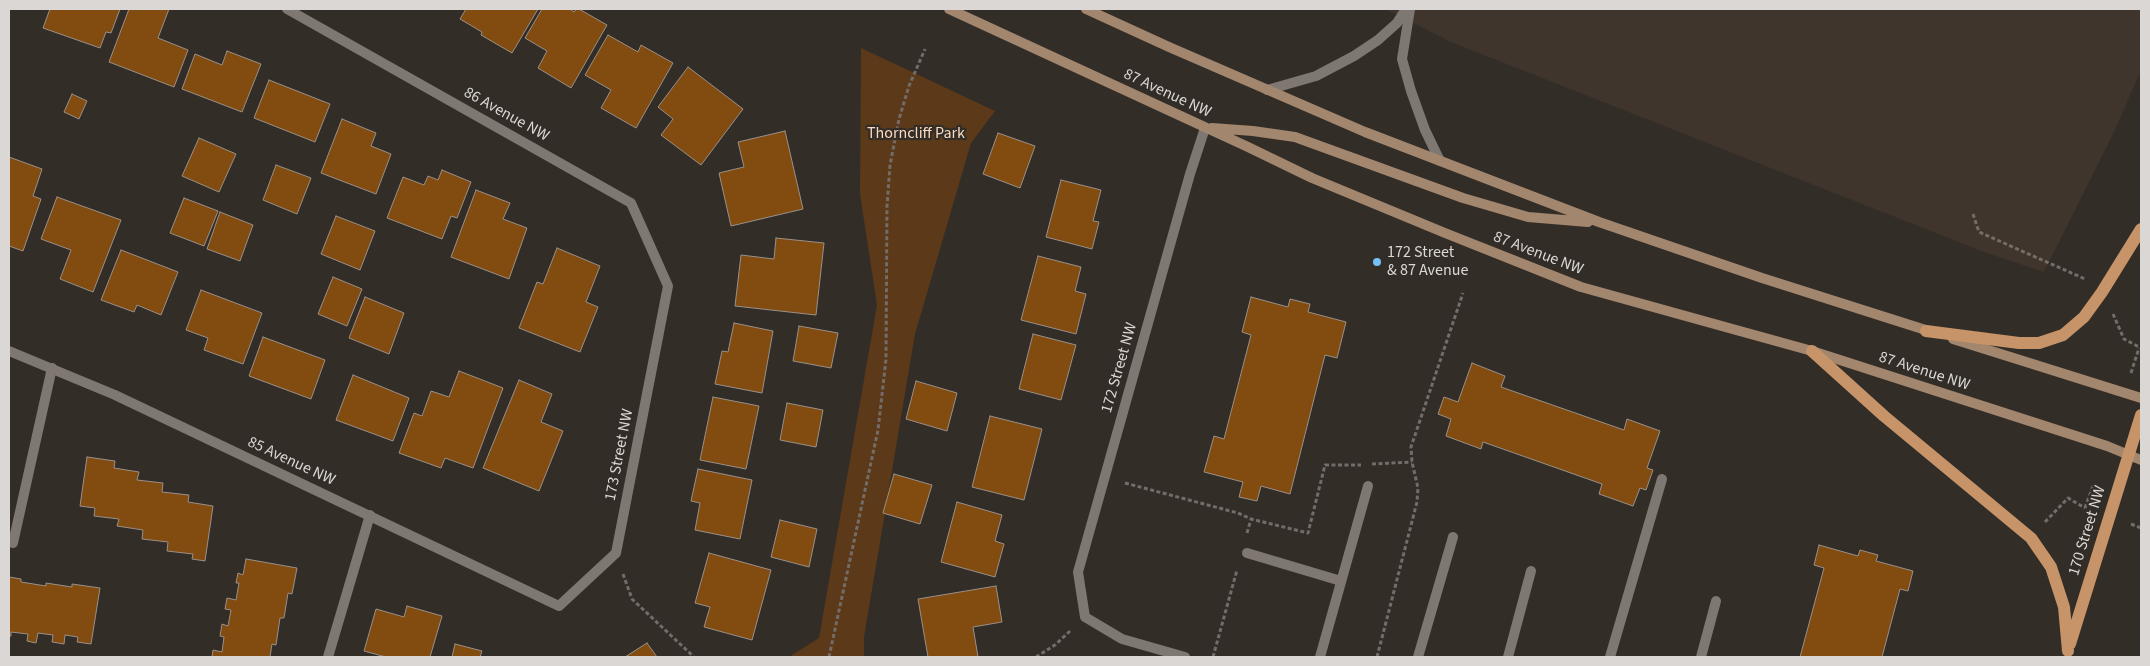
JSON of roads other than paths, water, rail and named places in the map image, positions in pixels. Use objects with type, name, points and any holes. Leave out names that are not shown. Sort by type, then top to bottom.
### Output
[{"type":"main road","name":"87 Avenue NW","points":[[949,9],[1312,178],[1445,234],[1581,286],[1812,351],[2129,454],[2141,460]]},
{"type":"main road","points":[[1086,9],[1365,132],[1599,222],[1762,278],[2141,398]]},
{"type":"main road","points":[[1205,128],[1253,131],[1295,137],[1463,198],[1528,218],[1599,222]]},
{"type":"main road","points":[[1926,331],[2019,343],[2040,343],[2063,335],[2084,317],[2102,292],[2141,228]]},
{"type":"main road","points":[[1812,351],[1884,416],[2031,538],[2050,568],[2064,606],[2067,654]]},
{"type":"main road","name":"170 Street NW","points":[[2067,654],[2141,415]]},
{"type":"street","name":"86 Avenue NW","points":[[287,9],[632,203],[668,286]]},
{"type":"street","points":[[1267,90],[1316,76],[1354,56],[1378,40],[1397,23],[1406,9]]},
{"type":"street","points":[[1410,9],[1402,59],[1425,130],[1440,161]]},
{"type":"street","name":"172 Street NW","points":[[1184,657],[1122,639],[1085,617],[1078,572],[1190,174],[1205,128]]},
{"type":"street","name":"173 Street NW","points":[[558,606],[616,553],[668,286]]},
{"type":"street","name":"85 Avenue NW","points":[[9,351],[115,395],[558,606]]},
{"type":"street","points":[[13,544],[52,368]]},
{"type":"street","points":[[1610,657],[1662,479]]},
{"type":"street","points":[[1320,657],[1368,486]]},
{"type":"street","points":[[328,657],[370,515]]},
{"type":"street","points":[[1418,657],[1454,537]]},
{"type":"street","points":[[1247,553],[1341,581]]},
{"type":"street","points":[[1508,657],[1531,572]]},
{"type":"street","points":[[1701,657],[1716,601]]},
{"type":"place","name":"172 Street & 87 Avenue","points":[[1377,262]]},
{"type":"park label","name":"Thorncliff Park","points":[[916,134]]}]
